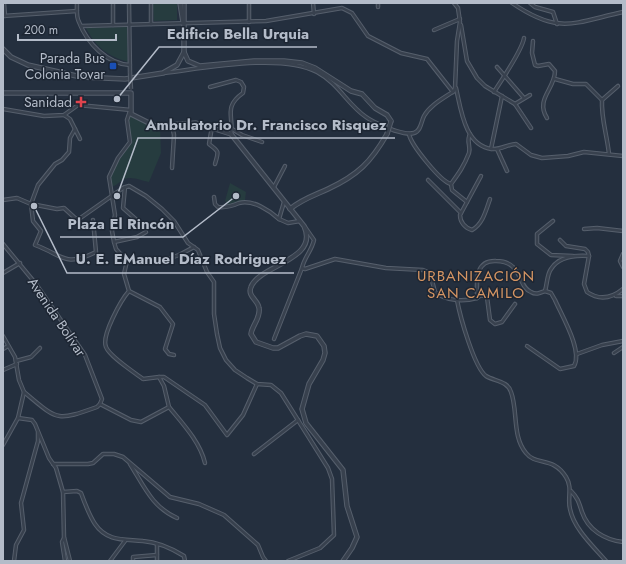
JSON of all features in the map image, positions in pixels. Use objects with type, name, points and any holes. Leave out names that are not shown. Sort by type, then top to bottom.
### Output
[{"type":"street","points":[[4,3],[4,16],[77,11]]},
{"type":"street","points":[[77,3],[78,21],[90,41],[100,52],[114,61],[130,65]]},
{"type":"street","points":[[113,3],[113,25]]},
{"type":"street","points":[[129,3],[131,91],[130,110],[127,120],[130,142],[118,158],[109,176],[116,215],[112,231],[116,249],[127,261],[124,274],[129,291],[160,308],[173,324],[165,350],[169,354],[174,355]]},
{"type":"street","points":[[151,3],[151,24]]},
{"type":"street","points":[[180,3],[183,23]]},
{"type":"street","points":[[184,3],[184,52],[190,62],[200,66],[254,61],[284,61],[302,63],[315,68],[349,90],[362,94],[375,108],[387,115],[391,121],[387,134],[371,160],[359,171],[342,182],[301,201],[290,209]]},
{"type":"street","points":[[249,3],[250,22]]},
{"type":"street","points":[[313,3],[314,14]]},
{"type":"street","points":[[454,3],[458,8],[467,61],[478,78],[494,92],[515,104],[531,128]]},
{"type":"street","points":[[512,3],[528,13],[557,24],[570,24],[623,12]]},
{"type":"street","points":[[530,3],[535,7],[553,12],[557,24]]},
{"type":"street","points":[[81,26],[250,22],[314,14],[337,7],[349,11],[368,36],[401,53],[427,60],[453,92]]},
{"type":"street","points":[[434,30],[460,21]]},
{"type":"street","points":[[460,21],[457,42],[456,88],[470,134],[477,145],[491,149],[498,149],[516,144],[531,155],[542,158],[568,156],[584,152],[623,156]]},
{"type":"street","points":[[494,92],[516,53],[523,46],[524,38]]},
{"type":"street","points":[[534,41],[532,53],[535,65],[538,66],[549,64],[555,71],[555,79],[543,99],[544,114],[547,118]]},
{"type":"street","points":[[3,49],[11,57],[28,65],[81,77],[125,79],[239,64],[289,64],[309,68],[324,76],[366,117],[383,126],[409,134],[418,132],[426,112],[453,92],[456,88]]},
{"type":"street","points":[[163,73],[177,65],[184,52]]},
{"type":"street","points":[[497,67],[503,76],[524,98]]},
{"type":"street","points":[[555,79],[573,84],[586,84],[602,100]]},
{"type":"street","points":[[210,87],[236,80],[241,82],[244,87],[243,93],[237,98],[231,110],[231,134]]},
{"type":"street","points":[[608,154],[608,138],[601,112],[602,100],[618,86]]},
{"type":"street","points":[[345,95],[349,90]]},
{"type":"street","points":[[3,93],[131,91]]},
{"type":"street","points":[[515,104],[530,95]]},
{"type":"street","points":[[491,149],[502,96]]},
{"type":"street","points":[[3,109],[44,116],[64,115],[78,105],[130,110]]},
{"type":"street","points":[[130,110],[133,116],[155,126],[199,124],[231,134],[314,240],[274,338]]},
{"type":"street","points":[[64,115],[70,120],[80,138]]},
{"type":"street","points":[[172,125],[174,135],[172,168]]},
{"type":"street","points":[[212,127],[210,144],[217,149],[218,152],[215,164]]},
{"type":"street","points":[[75,128],[69,139],[69,152],[62,160],[55,164],[38,185],[31,204],[33,220],[41,231],[35,244],[63,259],[76,260],[96,252],[93,220]]},
{"type":"street","points":[[232,129],[242,135],[262,142]]},
{"type":"street","points":[[409,134],[412,142],[427,162],[446,182],[451,184]]},
{"type":"street","points":[[451,184],[459,175],[470,151],[467,143],[470,134]]},
{"type":"street","points":[[498,149],[506,170]]},
{"type":"street","points":[[274,187],[286,166]]},
{"type":"street","points":[[481,176],[461,213],[460,219],[464,225],[469,229],[474,229],[484,216],[490,199]]},
{"type":"street","points":[[428,180],[461,213]]},
{"type":"street","points":[[451,184],[452,190],[467,202]]},
{"type":"street","points":[[125,187],[123,208],[139,222]]},
{"type":"street","points":[[3,200],[17,198],[31,204],[54,209],[64,208],[75,218],[79,219],[113,194],[125,187],[131,187],[146,196],[162,209],[174,221],[188,243],[198,250],[206,272],[214,282],[214,314],[220,348],[226,360],[235,370],[257,384],[271,385],[276,388],[328,468],[332,479],[334,487],[332,502],[334,535],[320,548],[288,561]]},
{"type":"street","points":[[214,196],[215,204],[218,207],[232,206],[243,203],[267,208],[279,219],[288,223],[300,221]]},
{"type":"street","points":[[279,219],[284,202]]},
{"type":"street","points":[[553,221],[537,234],[537,244],[551,256],[589,256]]},
{"type":"street","points":[[304,226],[307,235],[304,245],[296,256],[256,279],[250,288],[250,293],[257,302],[259,312],[251,334],[256,342],[274,348],[306,334],[316,336],[324,346],[323,360],[309,384],[302,409],[306,423],[343,470],[347,506],[356,537],[352,548],[343,561]]},
{"type":"street","points":[[584,229],[597,228],[623,232]]},
{"type":"street","points":[[114,242],[137,237],[146,232]]},
{"type":"street","points":[[560,240],[566,246],[587,250],[589,256],[584,284],[585,289],[591,295],[602,298],[623,296]]},
{"type":"street","name":"Avenida Bolívar","points":[[3,244],[20,263],[85,355],[102,399],[100,404]]},
{"type":"street","points":[[162,261],[180,256],[194,247]]},
{"type":"street","points":[[623,254],[620,261],[623,267]]},
{"type":"street","points":[[546,291],[550,269],[561,260],[574,256]]},
{"type":"street","points":[[302,268],[310,268],[335,259],[342,259],[386,268],[423,270],[430,273],[435,292],[442,298],[469,300],[477,298],[481,295],[487,296],[490,320],[495,324],[502,322],[515,304]]},
{"type":"street","points":[[477,298],[477,274],[484,263],[489,261],[504,262],[512,266],[526,289],[531,292],[539,294],[546,291]]},
{"type":"street","points":[[3,273],[20,263]]},
{"type":"street","points":[[615,296],[623,289]]},
{"type":"street","points":[[129,291],[116,313],[104,340],[106,347],[143,379],[164,377],[205,405],[228,435],[243,415],[257,384]]},
{"type":"street","points":[[527,346],[560,369],[574,366],[578,360],[577,354],[555,300],[551,294],[546,291]]},
{"type":"street","points":[[457,300],[471,347],[481,368],[486,376],[504,383],[511,390],[517,428],[524,451],[531,457],[556,464],[567,479],[571,491],[576,496],[583,513],[594,531],[605,538],[623,542]]},
{"type":"street","points":[[3,336],[16,362],[19,380],[24,392],[56,416],[64,417],[75,415],[100,404],[131,420],[140,422],[169,407]]},
{"type":"street","points":[[577,354],[602,345],[623,341]]},
{"type":"street","points":[[3,349],[8,346]]},
{"type":"street","points":[[614,352],[623,347]]},
{"type":"street","points":[[3,370],[16,362],[30,357],[40,348]]},
{"type":"street","points":[[159,377],[164,386],[169,407],[187,428],[204,457],[205,463]]},
{"type":"street","points":[[3,445],[18,418],[24,392]]},
{"type":"street","points":[[18,418],[32,420],[53,464],[63,492],[64,537],[70,561]]},
{"type":"street","points":[[254,454],[298,420]]},
{"type":"street","points":[[14,561],[16,545],[24,530],[21,503],[38,441],[38,430]]},
{"type":"street","points":[[53,464],[93,463],[103,454],[109,453],[123,457],[170,497],[190,500],[224,515],[258,545],[266,561]]},
{"type":"street","points":[[128,461],[146,492],[166,513],[178,518]]},
{"type":"street","points":[[63,492],[79,491],[95,525],[107,536],[125,541],[142,541],[157,544],[184,556],[185,561]]},
{"type":"street","points":[[571,491],[569,500],[570,510],[589,543],[606,561]]},
{"type":"street","points":[[64,537],[62,542],[65,561]]},
{"type":"street","points":[[110,561],[125,541]]},
{"type":"street","points":[[157,544],[157,561]]},
{"type":"street","points":[[132,561],[132,557],[157,555]]},
{"type":"green space","points":[[153,3],[177,3],[177,20],[154,21]]},
{"type":"green space","points":[[127,27],[128,62],[108,54],[98,46],[86,28]]},
{"type":"green space","points":[[128,114],[160,126],[161,153],[149,182],[129,178],[114,186],[109,185],[111,173],[130,140]]},
{"type":"green space","points":[[230,183],[246,192],[245,200],[229,205],[225,201]]},
{"type":"place","name":"Parada Bus Colonia Tovar","points":[[113,66]]},
{"type":"place","name":"Edificio Bella Urquia","points":[[117,99]]},
{"type":"place","name":"Sanidad","points":[[81,102]]},
{"type":"place","name":"Ambulatorio Dr. Francisco Risquez","points":[[117,196]]},
{"type":"place","name":"Plaza El Rincón","points":[[236,196]]},
{"type":"place","name":"U. E. EManuel Díaz Rodriguez","points":[[34,206]]},
{"type":"district","name":"URBANIZACIÓN SAN CAMILO","points":[[476,284]]}]
